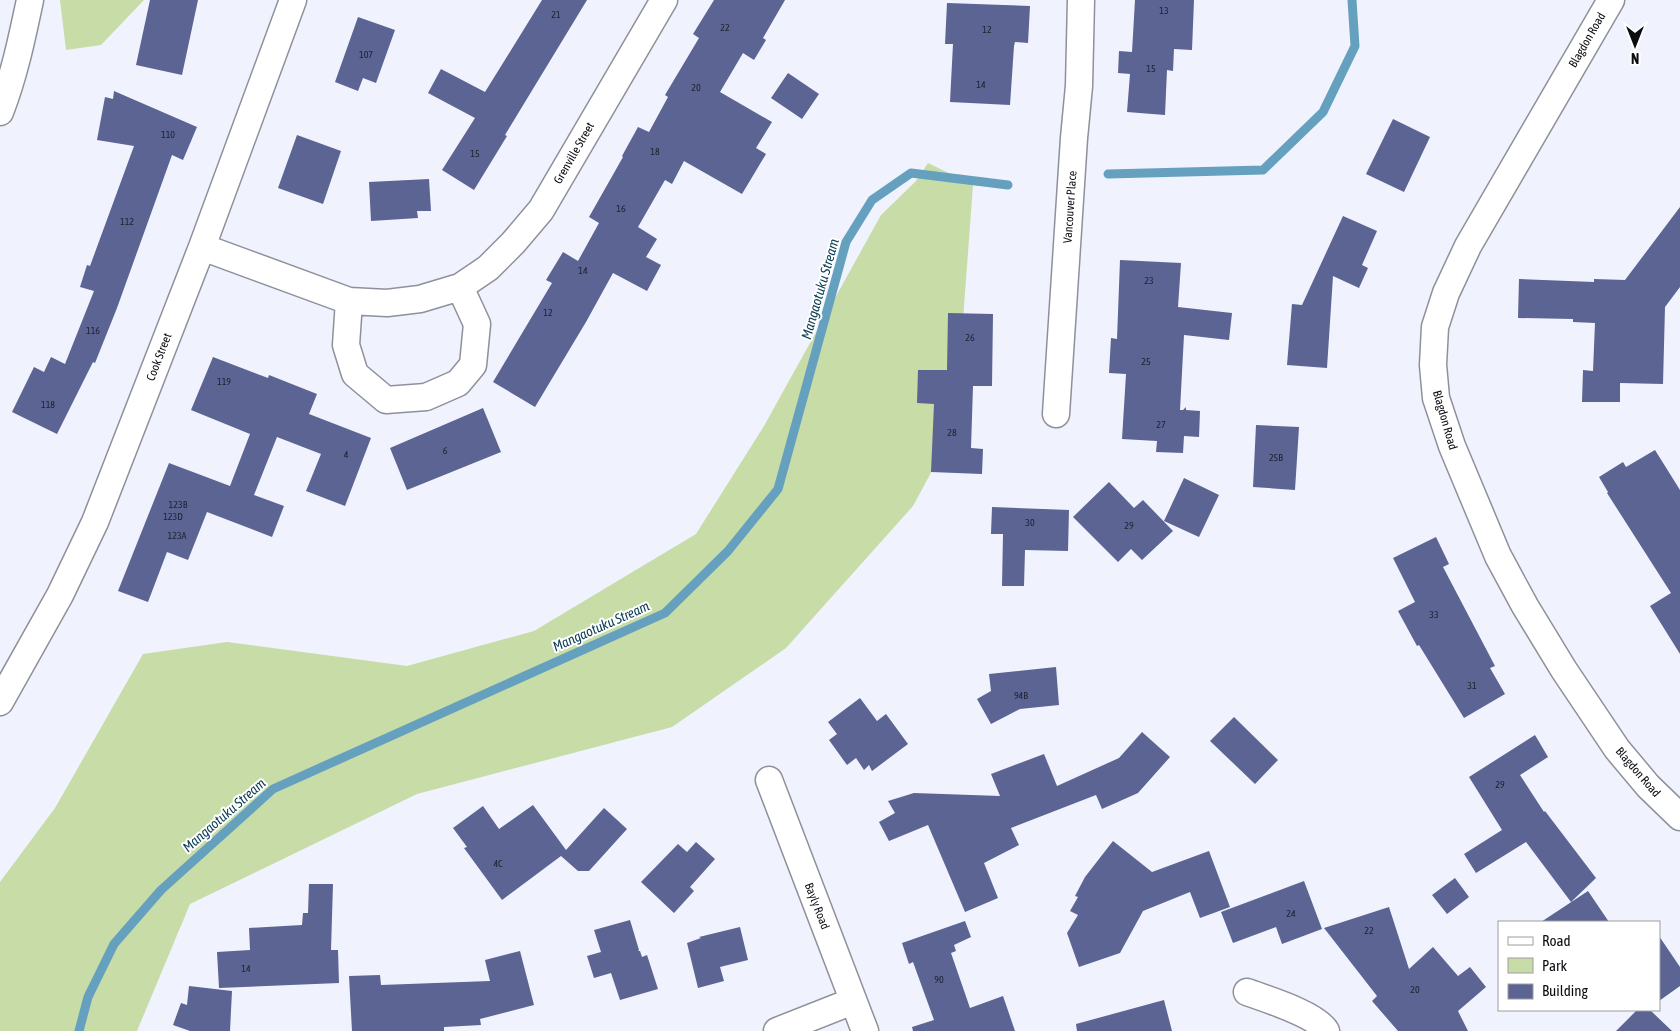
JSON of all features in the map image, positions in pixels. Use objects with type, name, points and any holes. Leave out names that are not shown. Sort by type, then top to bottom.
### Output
[{"type":"street","points":[[0,112],[19,52],[30,0]]},
{"type":"street","name":"Cook Street","points":[[0,702],[60,595],[95,522],[202,247],[293,0]]},
{"type":"street","name":"Grenville Street","points":[[202,247],[349,301],[387,303],[420,299],[460,287],[488,268],[513,244],[542,210],[664,0]]},
{"type":"street","name":"Vancouver Place","points":[[1056,414],[1079,86],[1081,0]]},
{"type":"street","name":"Blagdon Road","points":[[1611,0],[1468,246],[1446,293],[1435,327],[1433,365],[1436,398],[1452,446],[1498,556],[1524,606],[1617,749],[1648,786],[1680,818]]},
{"type":"street","points":[[349,301],[346,345],[355,374],[386,400],[426,397],[458,383],[473,365],[477,324],[460,287]]},
{"type":"street","name":"Bayly Road","points":[[769,780],[865,1031]]},
{"type":"street","points":[[1247,992],[1304,1014],[1326,1031]]},
{"type":"street","points":[[777,1031],[853,1001]]},
{"type":"green space","points":[[60,0],[144,0],[101,45],[66,50]]},
{"type":"green space","points":[[928,163],[973,185],[955,428],[913,506],[786,648],[672,727],[417,794],[190,904],[137,1031],[0,1031],[0,882],[55,808],[143,654],[227,642],[407,666],[534,631],[696,534],[764,426],[881,215],[916,181]]},
{"type":"building","points":[[150,0],[198,0],[182,75],[136,65]]},
{"type":"building","points":[[542,0],[587,0],[474,190],[442,170],[475,118],[428,93],[441,69],[485,92]]},
{"type":"building","points":[[714,0],[785,0],[763,38],[766,40],[754,60],[743,53],[720,92],[772,122],[756,148],[766,154],[742,194],[684,161],[672,184],[665,180],[638,227],[657,239],[646,257],[661,265],[647,291],[613,273],[535,407],[493,382],[552,283],[546,280],[563,252],[578,261],[599,223],[589,217],[638,127],[649,132],[668,97],[665,95],[699,38],[693,34]]},
{"type":"building","points":[[1135,0],[1194,0],[1192,50],[1174,49],[1173,71],[1167,70],[1165,115],[1127,112],[1130,74],[1118,73],[1119,51],[1132,52]]},
{"type":"building","points":[[947,3],[1030,6],[1028,43],[1015,42],[1014,46],[1010,105],[950,102],[953,44],[945,44]]},
{"type":"building","points":[[358,17],[395,30],[376,83],[363,78],[358,91],[335,82]]},
{"type":"building","points":[[788,73],[819,94],[802,119],[771,98]]},
{"type":"building","points":[[114,91],[197,127],[183,160],[172,155],[117,308],[95,363],[93,362],[57,434],[12,412],[34,367],[44,372],[51,357],[65,364],[94,291],[80,287],[87,265],[90,266],[134,146],[97,140],[105,97],[113,99]]},
{"type":"building","points":[[1393,119],[1430,137],[1404,192],[1366,174]]},
{"type":"building","points":[[297,135],[341,151],[323,204],[278,188]]},
{"type":"building","points":[[429,179],[431,211],[417,211],[418,218],[371,221],[369,182]]},
{"type":"building","points":[[1680,207],[1680,287],[1665,307],[1663,384],[1620,383],[1620,402],[1582,402],[1583,370],[1593,371],[1595,323],[1573,322],[1573,319],[1518,318],[1519,279],[1594,282],[1594,279],[1625,280]]},
{"type":"building","points":[[1343,216],[1377,231],[1362,265],[1368,268],[1359,288],[1333,276],[1327,368],[1287,365],[1292,304],[1302,305]]},
{"type":"building","points":[[1120,260],[1181,263],[1178,307],[1232,313],[1229,340],[1184,335],[1180,410],[1186,407],[1186,410],[1200,411],[1199,437],[1184,436],[1183,453],[1156,452],[1157,441],[1122,439],[1126,374],[1109,373],[1111,338],[1117,339]]},
{"type":"building","points":[[948,313],[993,314],[992,386],[973,386],[971,448],[983,449],[982,474],[931,472],[934,404],[917,403],[918,370],[947,370]]},
{"type":"building","points":[[213,357],[268,378],[269,375],[317,394],[309,414],[371,438],[345,506],[306,491],[321,454],[277,437],[254,495],[284,506],[272,537],[207,512],[188,560],[167,552],[148,602],[118,591],[169,463],[230,486],[250,434],[191,410]]},
{"type":"building","points":[[483,408],[501,452],[407,490],[390,448]]},
{"type":"building","points":[[1256,425],[1299,427],[1295,490],[1253,487]]},
{"type":"building","points":[[1655,450],[1680,490],[1680,654],[1650,606],[1671,593],[1607,493],[1599,477],[1623,462],[1626,467]]},
{"type":"building","points":[[1184,478],[1219,495],[1199,537],[1164,521]]},
{"type":"building","points":[[1109,482],[1134,508],[1143,500],[1173,531],[1142,560],[1131,549],[1118,562],[1073,517]]},
{"type":"building","points":[[992,507],[1069,510],[1068,551],[1025,550],[1024,586],[1002,586],[1003,534],[991,534]]},
{"type":"building","points":[[1436,537],[1449,564],[1443,567],[1495,666],[1490,668],[1505,694],[1464,718],[1419,645],[1417,646],[1398,611],[1415,602],[1393,558]]},
{"type":"building","points":[[1056,667],[1059,705],[1020,709],[991,724],[977,699],[991,691],[989,674]]},
{"type":"building","points":[[860,698],[877,721],[886,714],[908,744],[872,771],[869,765],[864,770],[856,758],[847,765],[829,740],[837,734],[828,722]]},
{"type":"building","points":[[1234,717],[1278,760],[1255,784],[1210,741]]},
{"type":"building","points":[[1142,732],[1170,757],[1138,793],[1102,809],[1096,795],[1011,828],[1019,845],[984,863],[998,898],[965,912],[928,825],[889,841],[879,822],[895,813],[888,801],[914,793],[1000,796],[991,774],[1044,754],[1057,786],[1119,758]]},
{"type":"building","points":[[1535,735],[1548,757],[1520,775],[1544,812],[1596,878],[1571,902],[1526,842],[1476,873],[1464,854],[1502,830],[1469,777]]},
{"type":"building","points":[[533,805],[566,850],[604,808],[627,829],[589,871],[578,871],[561,856],[502,900],[464,848],[467,847],[453,828],[483,806],[499,829]]},
{"type":"building","points":[[1113,841],[1152,872],[1209,851],[1230,907],[1200,918],[1190,892],[1143,911],[1120,953],[1079,967],[1067,933],[1078,915],[1070,911],[1078,897],[1075,896],[1085,877]]},
{"type":"building","points":[[696,842],[715,859],[690,887],[694,891],[674,913],[641,882],[678,844],[687,852]]},
{"type":"building","points":[[1455,878],[1469,897],[1447,914],[1432,895]]},
{"type":"building","points":[[1304,881],[1322,929],[1282,944],[1276,927],[1233,943],[1221,912]]},
{"type":"building","points":[[309,884],[333,884],[331,950],[338,950],[339,983],[219,988],[217,952],[250,950],[249,928],[302,925],[303,913],[308,913]]},
{"type":"building","points":[[1588,891],[1608,921],[1543,921]]},
{"type":"building","points":[[1389,907],[1409,969],[1433,947],[1458,976],[1470,967],[1486,987],[1458,1011],[1468,1031],[1398,1031],[1372,1001],[1377,996],[1324,928]]},
{"type":"building","points":[[630,920],[638,951],[640,951],[642,957],[647,955],[658,989],[620,1000],[611,973],[594,978],[587,956],[601,952],[594,930]]},
{"type":"building","points":[[965,921],[971,937],[954,945],[956,951],[951,953],[970,1008],[1003,996],[1015,1031],[913,1031],[912,1027],[934,1020],[913,962],[909,964],[902,943]]},
{"type":"building","points":[[740,927],[748,960],[720,967],[724,981],[698,988],[687,943],[701,938],[699,937]]},
{"type":"building","points":[[1660,937],[1680,967],[1680,986],[1660,1000]]},
{"type":"building","points":[[520,951],[534,1005],[480,1019],[481,1025],[444,1027],[444,1031],[352,1031],[349,976],[380,975],[381,985],[490,981],[485,960]]},
{"type":"building","points":[[189,986],[232,991],[230,1031],[190,1031],[173,1025],[181,1003],[187,1005]]},
{"type":"building","points":[[1164,1000],[1172,1031],[1077,1031],[1076,1024]]},
{"type":"building","points":[[1636,1011],[1651,1011],[1672,1031],[1616,1031]]},
{"type":"waterway","name":"Mangaotuku Stream","points":[[1108,174],[1263,170],[1323,112],[1355,46],[1352,0]]},
{"type":"waterway","name":"Mangaotuku Stream","points":[[79,1031],[88,997],[114,944],[161,890],[273,789],[665,613],[728,551],[778,489],[846,242],[872,200],[911,173],[1008,185]]}]
